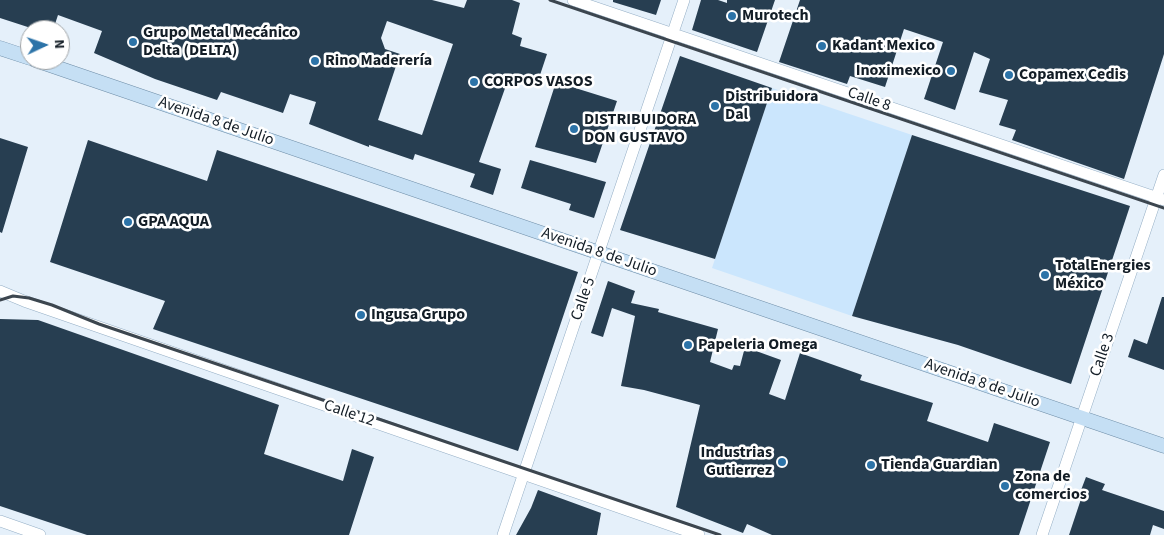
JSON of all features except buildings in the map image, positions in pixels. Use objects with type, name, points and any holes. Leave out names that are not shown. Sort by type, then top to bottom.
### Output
[{"type":"main road","points":[[0,48],[20,55]]},
{"type":"main road","name":"Avenida 8 de Julio","points":[[63,70],[1164,446]]},
{"type":"street","name":"Calle 8","points":[[573,0],[1160,199]]},
{"type":"street","name":"Calle 5","points":[[503,535],[684,0]]},
{"type":"street","name":"Calle 3","points":[[1042,535],[1081,418],[1160,199],[1164,176]]},
{"type":"street","name":"Calle 12","points":[[0,291],[24,301],[699,535]]},
{"type":"street","points":[[0,521],[40,535]]},
{"type":"shaded area","points":[[772,88],[912,135],[852,316],[712,268]]},
{"type":"railway","points":[[550,0],[1164,208]]},
{"type":"railway","points":[[0,300],[13,296],[29,298],[52,305],[99,324],[720,535]]},
{"type":"place","name":"Murotech","points":[[732,16]]},
{"type":"place","name":"Grupo Metal Mecánico Delta (DELTA)","points":[[133,42]]},
{"type":"place","name":"Kadant Mexico","points":[[822,46]]},
{"type":"place","name":"Rino Maderería","points":[[315,61]]},
{"type":"place","name":"Inoximexico","points":[[951,71]]},
{"type":"place","name":"Copamex Cedis","points":[[1009,75]]},
{"type":"place","name":"CORPOS VASOS","points":[[474,82]]},
{"type":"place","name":"Distribuidora Dal","points":[[715,106]]},
{"type":"place","name":"DISTRIBUIDORA DON GUSTAVO","points":[[574,129]]},
{"type":"place","name":"GPA AQUA","points":[[128,222]]},
{"type":"place","name":"TotalEnergies México","points":[[1045,275]]},
{"type":"place","name":"Ingusa Grupo","points":[[361,315]]},
{"type":"place","name":"Papeleria Omega","points":[[688,345]]},
{"type":"place","name":"Industrias Gutierrez","points":[[782,462]]},
{"type":"place","name":"Tienda Guardian","points":[[871,465]]},
{"type":"place","name":"Zona de comercios","points":[[1005,486]]}]
